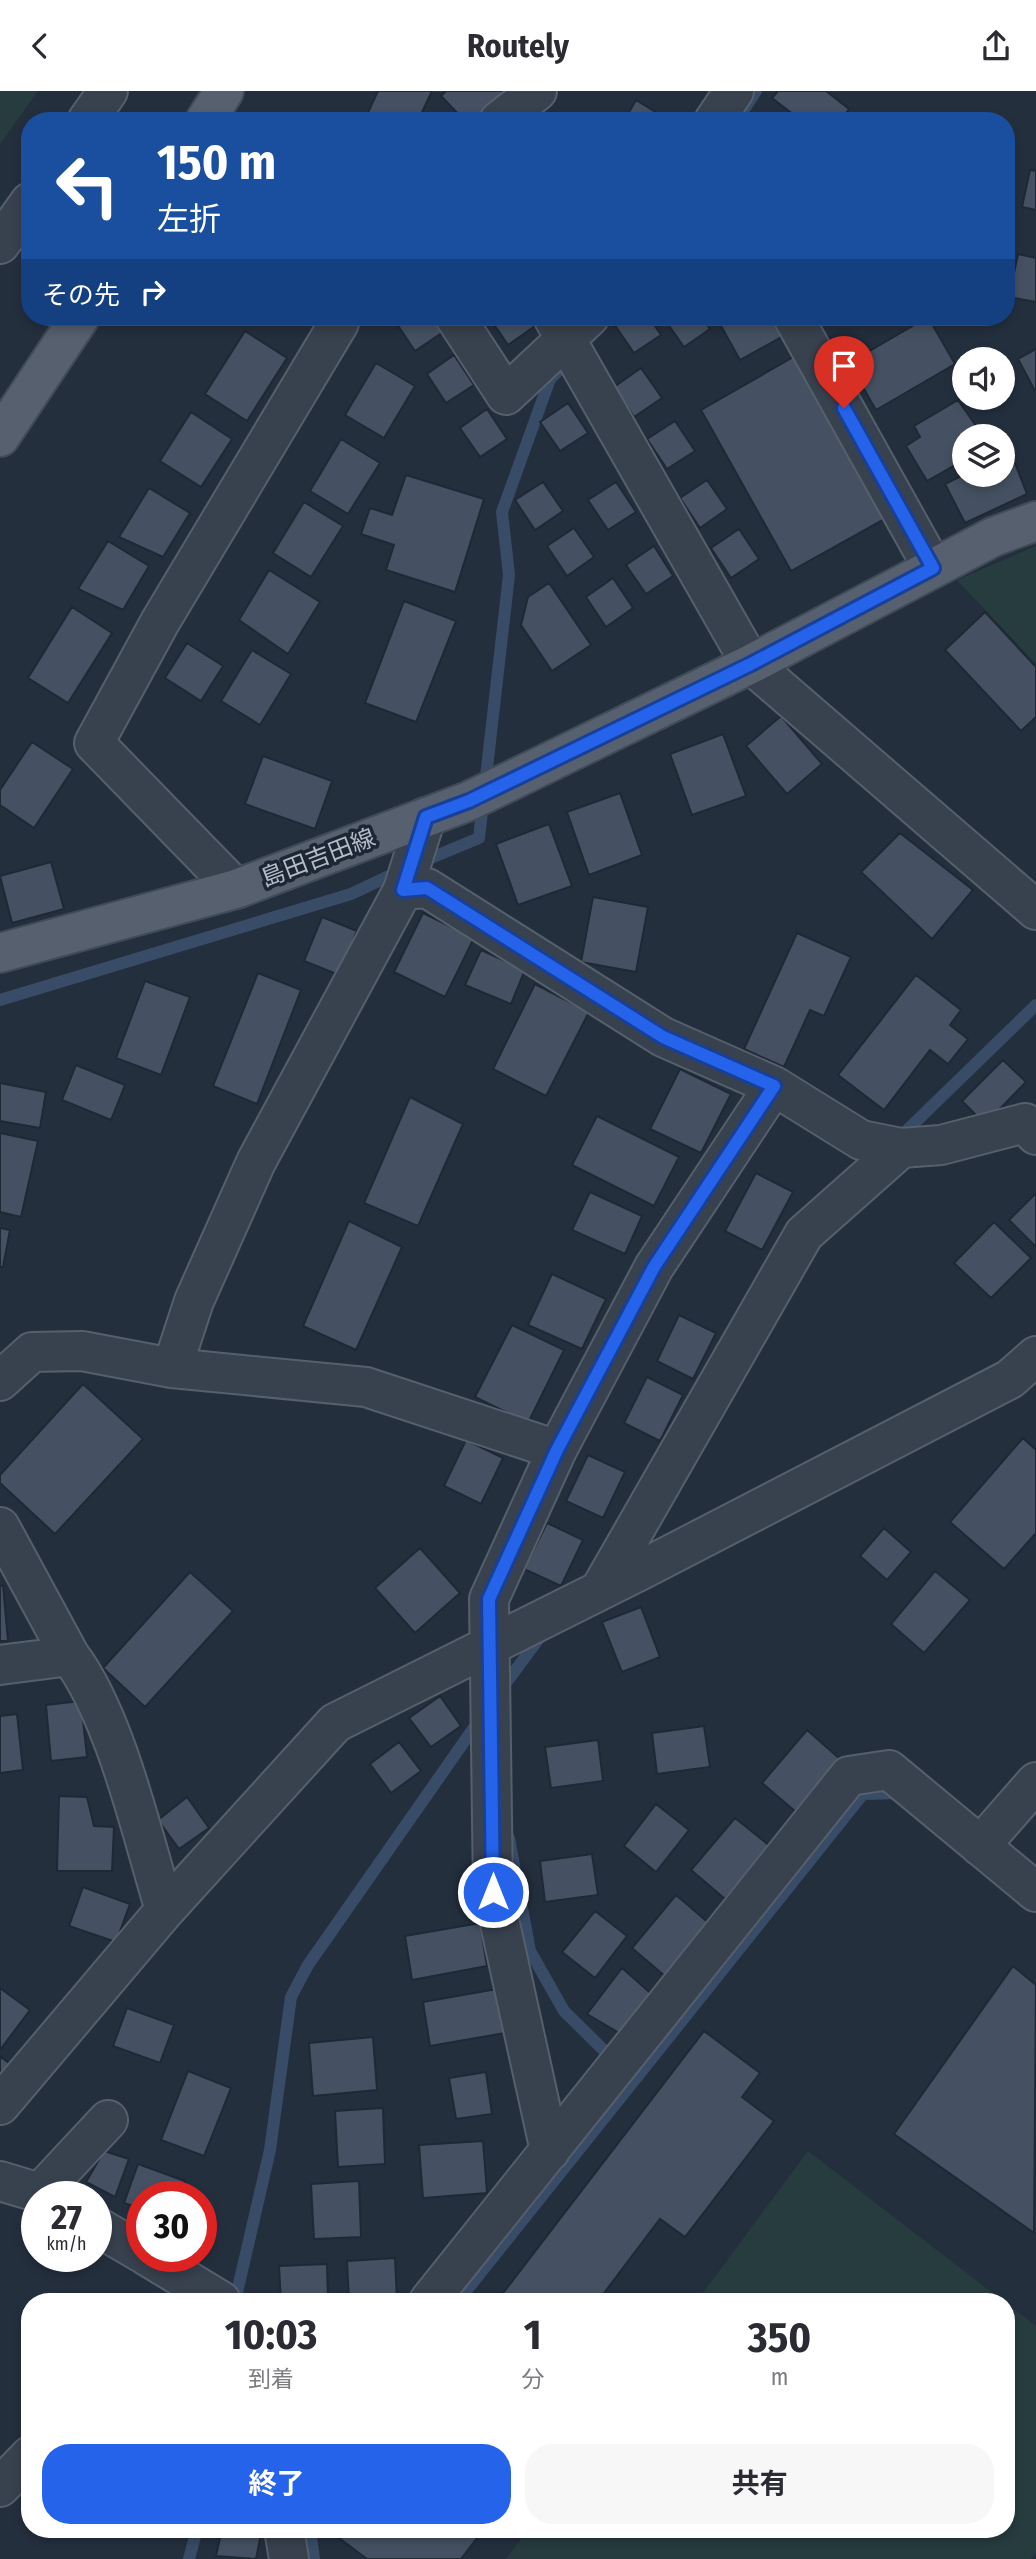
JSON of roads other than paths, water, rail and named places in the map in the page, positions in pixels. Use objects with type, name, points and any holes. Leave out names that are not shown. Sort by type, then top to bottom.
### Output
[{"type":"main road","points":[[211,112],[224,91]]},
{"type":"main road","points":[[0,437],[74,326]]},
{"type":"main road","name":"島田吉田線","points":[[0,953],[236,889],[469,801],[751,664],[993,537],[1036,521]]},
{"type":"street","points":[[93,112],[108,91]]},
{"type":"street","points":[[510,112],[537,91]]},
{"type":"street","points":[[720,112],[734,91]]},
{"type":"street","points":[[0,244],[21,215]]},
{"type":"street","points":[[236,889],[94,743],[160,622],[338,326]]},
{"type":"street","points":[[461,326],[506,395],[568,326]]},
{"type":"street","points":[[571,326],[751,664],[1036,910]]},
{"type":"street","points":[[798,326],[933,568]]},
{"type":"street","points":[[172,1367],[194,1301],[256,1162],[403,890],[426,817]]},
{"type":"street","points":[[403,890],[427,888],[663,1037],[774,1086],[861,1140],[901,1148],[941,1145],[1025,1123],[1036,1135]]},
{"type":"street","points":[[550,2151],[493,1892],[489,1599],[557,1450],[654,1267],[774,1086]]},
{"type":"street","points":[[600,1590],[804,1234],[901,1148]]},
{"type":"street","points":[[0,1381],[32,1352],[82,1351],[172,1367],[366,1387],[557,1450]]},
{"type":"street","points":[[0,2105],[166,1910],[335,1723],[1010,1379],[1036,1356]]},
{"type":"street","points":[[0,1527],[70,1656],[84,1674],[118,1756],[166,1910]]},
{"type":"street","points":[[0,1665],[70,1656]]},
{"type":"street","points":[[435,2293],[849,1776],[889,1770],[1036,1892]]},
{"type":"street","points":[[980,1846],[1036,1782]]},
{"type":"street","points":[[54,2181],[108,2120]]},
{"type":"street","points":[[0,2181],[21,2187]]},
{"type":"street","points":[[173,2272],[208,2293]]},
{"type":"street","points":[[0,2487],[21,2465]]},
{"type":"street","points":[[286,2538],[289,2559]]},
{"type":"waterway","points":[[743,111],[756,91]]},
{"type":"waterway","points":[[419,863],[479,838],[509,575],[502,512],[550,379],[560,369]]},
{"type":"waterway","points":[[0,1000],[351,894],[402,870]]},
{"type":"waterway","points":[[898,1139],[1036,1005]]},
{"type":"waterway","points":[[500,1691],[543,1633]]},
{"type":"waterway","points":[[237,2293],[270,2150],[291,1997],[308,1965],[480,1719]]},
{"type":"waterway","points":[[464,2293],[863,1794],[899,1793],[902,1789]]},
{"type":"waterway","points":[[509,1838],[530,1951],[564,2011],[634,2080]]},
{"type":"waterway","points":[[189,2559],[195,2538]]},
{"type":"waterway","points":[[311,2538],[314,2559]]}]
